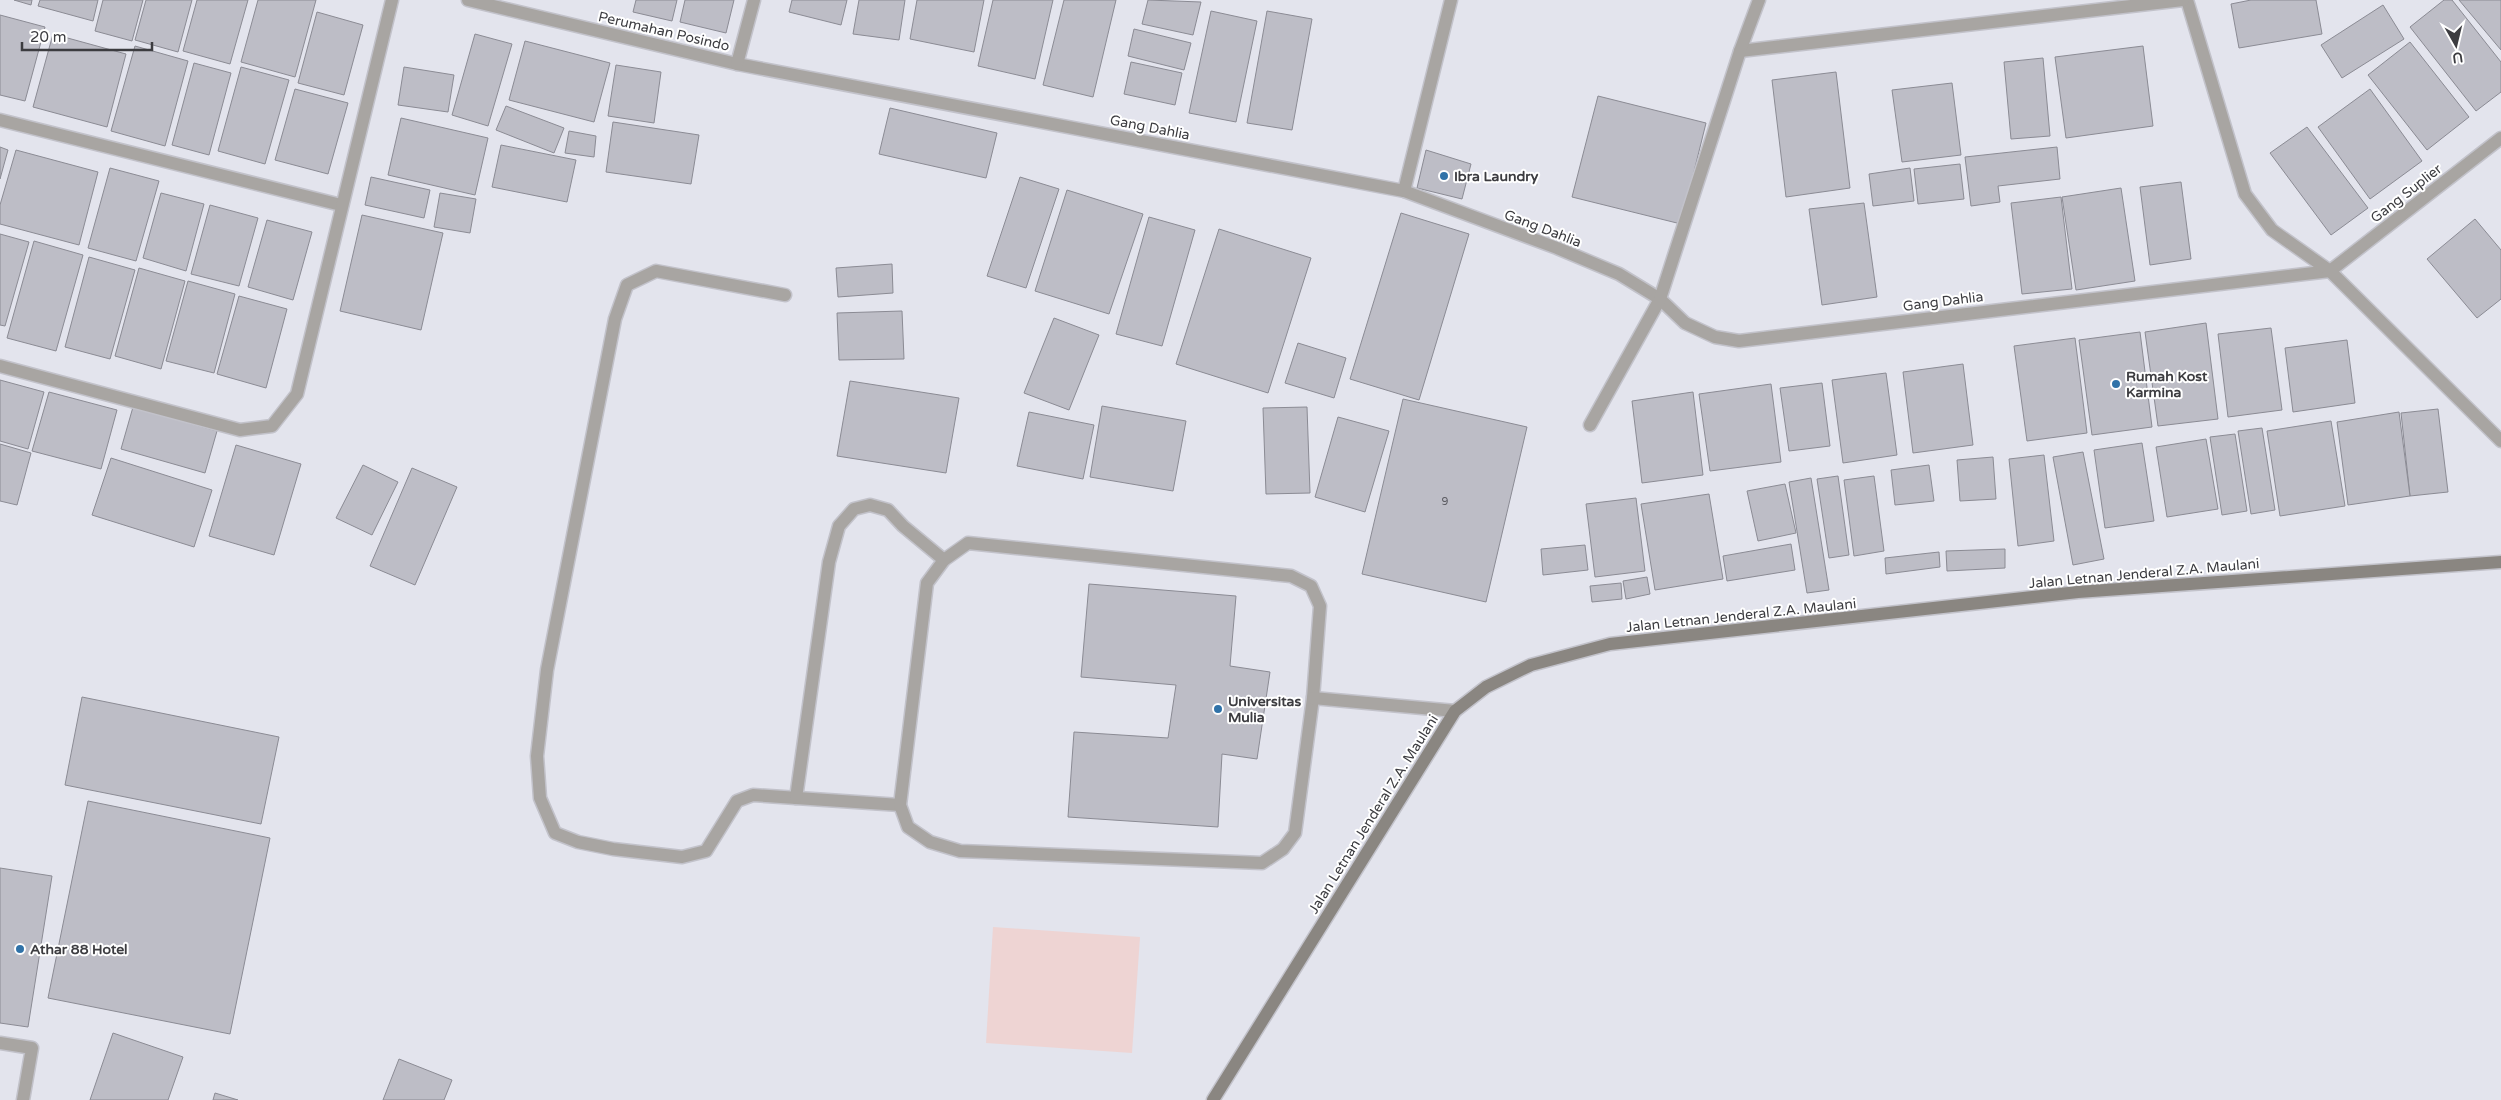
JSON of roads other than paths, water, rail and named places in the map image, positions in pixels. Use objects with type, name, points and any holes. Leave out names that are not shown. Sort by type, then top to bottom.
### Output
[{"type":"street","points":[[0,366],[240,430],[272,426],[297,394],[341,205],[392,0]]},
{"type":"street","name":"Perumahan Posindo","points":[[468,0],[737,64]]},
{"type":"street","points":[[737,64],[754,0]]},
{"type":"street","points":[[1404,191],[1451,0]]},
{"type":"street","points":[[1590,425],[1660,299],[1740,52],[1759,0]]},
{"type":"street","points":[[1740,52],[2183,0]]},
{"type":"street","points":[[2187,0],[2245,194],[2272,230],[2330,271],[2501,441]]},
{"type":"street","name":"Gang Dahlia","points":[[737,64],[1404,191],[1557,248],[1619,274],[1660,299],[1685,323],[1715,337],[1740,341],[2330,271]]},
{"type":"street","points":[[0,120],[341,205]]},
{"type":"street","name":"Gang Suplier","points":[[2330,271],[2501,138]]},
{"type":"street","points":[[786,295],[656,271],[627,285],[615,319],[547,670],[537,756],[540,798],[555,833],[578,842],[613,849],[682,857],[706,851],[737,801],[753,795],[900,805]]},
{"type":"street","points":[[796,798],[830,562],[839,526],[854,509],[870,505],[888,510],[903,526],[944,560]]},
{"type":"street","points":[[968,543],[1291,576],[1311,586],[1320,606],[1313,698],[1295,833],[1283,849],[1262,863],[960,851],[930,842],[908,827],[900,805],[928,583],[944,560],[968,543]]},
{"type":"street","name":"Jalan Letnan Jenderal Z.A. Maulani","points":[[1213,1100],[1455,711],[1486,687],[1531,665],[1610,644],[2078,592],[2501,562]]},
{"type":"street","points":[[1313,698],[1455,711]]},
{"type":"street","points":[[0,1043],[32,1048],[24,1100]]},
{"type":"place","name":"Ibra Laundry","points":[[1444,176]]},
{"type":"place","name":"Rumah Kost Karmina","points":[[2116,384]]},
{"type":"place","name":"Universitas Mulia","points":[[1218,709]]},
{"type":"place","name":"Athar 88 Hotel","points":[[20,949]]}]
